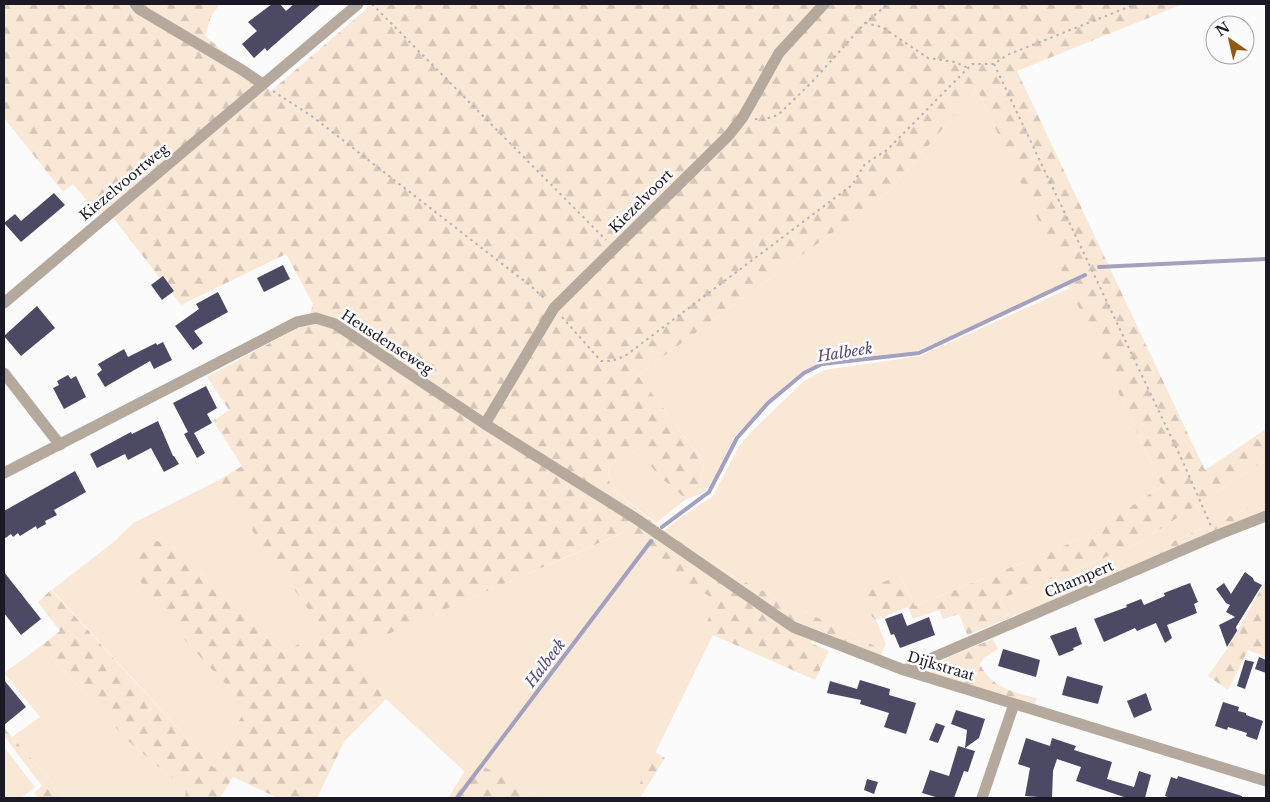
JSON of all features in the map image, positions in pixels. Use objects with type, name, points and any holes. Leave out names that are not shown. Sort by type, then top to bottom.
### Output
[{"type":"street","points":[[135,4],[139,9],[263,84]]},
{"type":"street","name":"Kiezelvoortweg","points":[[4,303],[358,4]]},
{"type":"street","name":"Kiezelvoort","points":[[486,424],[554,308],[728,136],[743,117],[779,52],[824,4]]},
{"type":"street","name":"Heusdenseweg","points":[[4,473],[296,322],[316,318],[335,324],[486,424],[635,518]]},
{"type":"street","points":[[4,373],[60,445]]},
{"type":"street","name":"Champert","points":[[904,670],[1215,536],[1266,516]]},
{"type":"street","name":"Dijkstraat","points":[[635,518],[793,627],[904,670],[1266,781]]},
{"type":"street","points":[[982,798],[1014,704]]},
{"type":"path","points":[[372,4],[614,249]]},
{"type":"path","points":[[743,117],[762,120],[778,115],[812,82],[865,23],[888,4]]},
{"type":"path","points":[[263,84],[314,117],[532,287],[554,308],[601,361],[612,361],[625,356],[852,185],[865,164],[887,150],[972,64],[994,64],[1007,55],[1136,4]]},
{"type":"path","points":[[865,23],[882,27],[928,58],[955,62],[968,68]]},
{"type":"path","points":[[994,64],[1183,462],[1215,536]]},
{"type":"green space","points":[[4,4],[220,4],[211,16],[205,36],[271,91],[372,4],[1183,4],[1017,71],[1205,470],[1266,429],[1266,460],[1134,546],[1000,599],[1009,618],[967,635],[959,614],[943,619],[939,610],[913,619],[908,607],[876,620],[872,617],[866,606],[869,588],[900,575],[915,606],[1081,539],[1162,486],[977,89],[888,192],[638,375],[704,462],[699,487],[703,493],[686,499],[660,477],[635,447],[608,467],[610,487],[664,531],[729,574],[883,650],[880,658],[817,630],[811,643],[829,651],[815,680],[702,630],[718,602],[646,556],[651,549],[622,533],[353,649],[386,699],[344,742],[317,798],[278,798],[233,777],[220,798],[185,798],[186,790],[128,741],[41,646],[60,631],[38,602],[51,590],[214,768],[247,706],[200,657],[163,614],[137,575],[132,556],[136,545],[153,540],[172,545],[283,653],[323,630],[217,481],[242,466],[213,421],[229,410],[207,377],[307,323],[313,304],[286,254],[181,305],[107,210],[98,214],[73,184],[63,192],[4,118]]},
{"type":"green space","points":[[977,89],[1068,283],[917,351],[821,362],[803,372],[786,385],[735,436],[711,483],[703,493],[699,487],[704,462],[638,375],[888,192]]},
{"type":"green space","points":[[1070,288],[1162,486],[1081,539],[915,606],[900,575],[870,616],[876,620],[886,644],[883,650],[729,574],[664,531],[713,496],[739,446],[804,381],[824,370],[920,356]]},
{"type":"green space","points":[[635,446],[660,477],[686,499],[656,523],[610,487],[608,467]]},
{"type":"green space","points":[[1266,460],[1266,500],[1149,552],[1146,562],[1009,618],[1000,599],[1134,546]]},
{"type":"green space","points":[[217,481],[324,630],[283,653],[172,545],[141,583],[170,621],[247,706],[214,768],[52,590],[116,540],[133,523]]},
{"type":"green space","points":[[1266,500],[1266,511],[1146,562],[1149,552]]},
{"type":"green space","points":[[623,533],[651,549],[646,556],[719,602],[702,630],[713,635],[633,798],[540,798],[472,761],[465,772],[386,699],[352,649]]},
{"type":"green space","points":[[1266,580],[1266,657],[1248,650],[1228,690],[1208,676],[1229,646]]},
{"type":"green space","points":[[993,639],[998,649],[984,658],[980,664],[984,672],[1004,688],[1037,698],[1035,704],[938,676],[931,672],[949,657]]},
{"type":"green space","points":[[41,646],[128,741],[186,790],[185,798],[66,798],[12,737],[40,717],[4,673]]},
{"type":"green space","points":[[4,728],[66,798],[39,798],[34,793],[42,786],[4,736]]},
{"type":"green space","points":[[4,747],[35,787],[21,798],[5,798],[4,796]]},
{"type":"green space","points":[[655,752],[665,758],[640,798],[633,798]]},
{"type":"green space","points":[[472,760],[540,798],[491,798],[489,796],[487,798],[448,798]]},
{"type":"building","points":[[272,4],[280,4],[286,11],[294,4],[321,4],[267,51],[265,48],[254,58],[242,44],[257,31],[248,22]]},
{"type":"building","points":[[54,193],[65,205],[21,242],[4,223],[15,214],[21,221]]},
{"type":"building","points":[[283,265],[290,279],[264,292],[257,278]]},
{"type":"building","points":[[163,276],[174,291],[162,300],[151,285]]},
{"type":"building","points":[[218,292],[228,312],[194,331],[203,343],[193,350],[175,326],[199,309],[196,304]]},
{"type":"building","points":[[37,306],[55,328],[21,356],[4,336]]},
{"type":"building","points":[[163,342],[172,360],[154,369],[150,361],[105,387],[97,374],[102,370],[98,364],[124,349],[128,357],[156,343],[157,345]]},
{"type":"building","points":[[68,375],[71,379],[76,376],[86,397],[64,409],[53,388],[59,385],[57,381]]},
{"type":"building","points":[[206,386],[217,408],[207,414],[212,423],[194,433],[205,453],[197,458],[184,434],[188,432],[173,403]]},
{"type":"building","points":[[158,421],[173,456],[179,464],[164,472],[151,448],[128,460],[125,454],[97,468],[90,454],[131,432],[132,434]]},
{"type":"building","points":[[75,471],[86,492],[54,510],[57,515],[45,521],[46,524],[37,529],[36,526],[20,536],[18,533],[13,537],[11,534],[4,539],[4,511]]},
{"type":"building","points":[[4,572],[41,619],[21,635],[4,613]]},
{"type":"building","points":[[1245,572],[1254,581],[1262,585],[1236,627],[1237,631],[1227,647],[1219,625],[1235,617],[1226,612],[1230,605],[1226,603],[1216,589],[1224,583],[1231,594]]},
{"type":"building","points":[[1190,583],[1198,602],[1194,604],[1197,613],[1167,625],[1172,638],[1165,643],[1156,623],[1137,631],[1135,628],[1104,642],[1094,619],[1127,607],[1126,605],[1141,599],[1144,605],[1165,596],[1164,593]]},
{"type":"building","points":[[902,613],[907,626],[929,617],[935,635],[900,648],[894,634],[891,635],[885,619]]},
{"type":"building","points":[[1076,627],[1082,644],[1073,648],[1074,650],[1059,656],[1050,636]]},
{"type":"building","points":[[1003,649],[1040,660],[1036,677],[998,666]]},
{"type":"building","points":[[1259,657],[1266,660],[1266,673],[1255,669]]},
{"type":"building","points":[[1245,660],[1254,662],[1245,689],[1237,686]]},
{"type":"building","points":[[1067,676],[1103,686],[1098,704],[1062,695]]},
{"type":"building","points":[[4,680],[26,707],[4,725]]},
{"type":"building","points":[[860,680],[890,689],[889,695],[916,703],[906,734],[884,727],[889,713],[860,704],[861,700],[827,693],[830,681],[857,689]]},
{"type":"building","points":[[1146,693],[1152,710],[1134,718],[1127,701]]},
{"type":"building","points":[[1223,702],[1239,707],[1238,711],[1263,721],[1257,740],[1246,736],[1247,733],[1228,727],[1227,730],[1215,726]]},
{"type":"building","points":[[956,710],[985,719],[979,738],[965,748],[967,730],[951,724]]},
{"type":"building","points":[[936,723],[945,726],[938,743],[929,740]]},
{"type":"building","points":[[1026,738],[1050,746],[1052,738],[1076,746],[1074,750],[1112,762],[1107,779],[1134,787],[1139,771],[1151,775],[1145,798],[1127,798],[1076,781],[1081,767],[1057,759],[1053,771],[1052,798],[1025,796],[1030,768],[1018,764]]},
{"type":"building","points":[[958,746],[975,751],[968,772],[964,771],[954,798],[939,798],[922,793],[930,770],[949,776]]},
{"type":"building","points":[[1178,776],[1242,796],[1242,798],[1171,798],[1165,796],[1171,777],[1177,779]]},
{"type":"building","points":[[867,779],[878,782],[874,794],[864,790]]},
{"type":"waterway","name":"Halbeek","points":[[1099,267],[1266,259]]},
{"type":"waterway","name":"Halbeek","points":[[662,527],[709,492],[737,438],[768,403],[804,373],[822,364],[919,353],[1085,275]]},
{"type":"waterway","name":"Halbeek","points":[[457,798],[651,541]]}]
